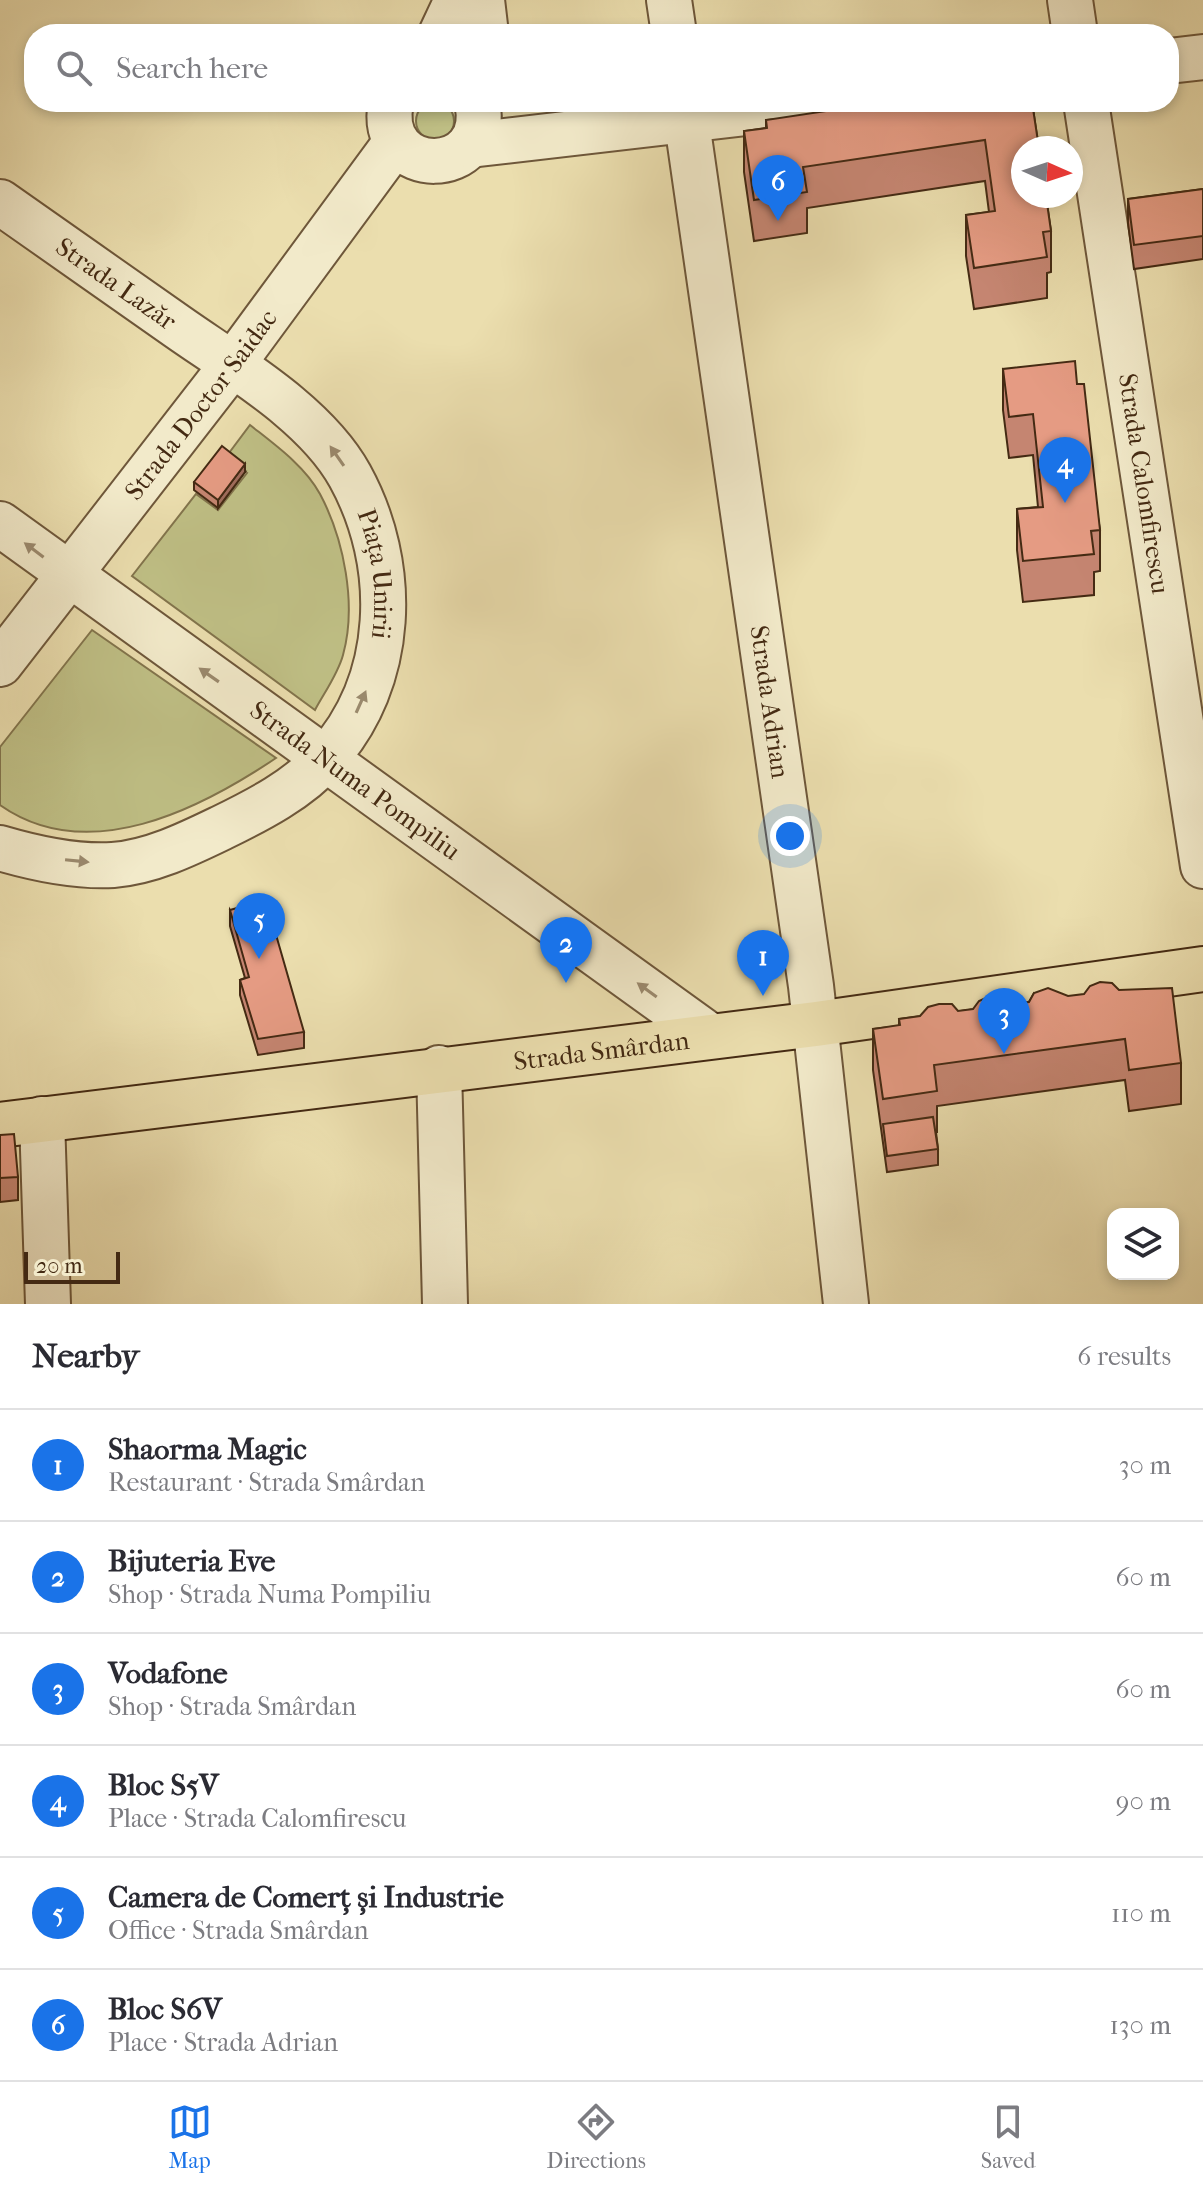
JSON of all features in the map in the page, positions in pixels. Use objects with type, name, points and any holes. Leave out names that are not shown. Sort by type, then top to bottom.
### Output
[{"type":"main road","name":"Strada Smârdan","points":[[0,1125],[439,1068],[816,1024],[1203,969]]},
{"type":"street","points":[[446,24],[457,0]]},
{"type":"street","points":[[482,0],[485,24]]},
{"type":"street","points":[[669,0],[673,24]]},
{"type":"street","points":[[1070,0],[1074,24]]},
{"type":"street","points":[[1179,60],[1203,57]]},
{"type":"street","points":[[477,117],[685,112]]},
{"type":"street","name":"Strada Adrian","points":[[685,112],[816,1024],[846,1304]]},
{"type":"street","name":"Strada Calomfirescu","points":[[1088,112],[1203,866]]},
{"type":"street","name":"Strada Doctor Saidac","points":[[0,664],[232,365],[394,122],[418,159],[433,162],[459,154],[477,117]]},
{"type":"street","name":"Strada Lazăr","points":[[0,202],[232,365]]},
{"type":"street","name":"Piața Unirii","points":[[0,848],[112,865],[143,860],[247,815],[293,787],[327,758],[357,713],[381,655],[386,613],[378,553],[351,476],[330,446],[293,411],[232,365]]},
{"type":"street","name":"Strada Numa Pompiliu","points":[[0,524],[710,1036]]},
{"type":"street","points":[[439,1068],[445,1304]]},
{"type":"street","points":[[42,1119],[48,1304]]},
{"type":"green space","points":[[418,112],[453,114],[453,128],[442,139],[428,139],[417,128]]},
{"type":"green space","points":[[250,425],[288,456],[314,484],[336,531],[342,552],[348,594],[347,636],[338,669],[315,710],[132,576],[196,494],[218,510],[247,473],[226,457]]},
{"type":"green space","points":[[92,630],[276,758],[213,796],[178,812],[142,824],[106,831],[70,831],[34,823],[0,805],[0,747]]},
{"type":"building","points":[[819,112],[1034,112],[1037,136],[1011,136],[1011,208],[1048,208],[1051,231],[1043,232],[1047,257],[974,268],[966,215],[995,211],[985,140],[803,167],[807,192],[754,200],[744,131],[767,128],[766,120]]},
{"type":"building","points":[[1203,189],[1203,236],[1134,245],[1128,199]]},
{"type":"building","points":[[1075,361],[1077,384],[1084,384],[1100,530],[1091,531],[1094,554],[1023,561],[1017,509],[1043,507],[1033,414],[1009,417],[1003,369]]},
{"type":"building","points":[[222,446],[245,464],[218,500],[194,482]]},
{"type":"building","points":[[266,900],[304,1032],[258,1039],[240,980],[249,977],[230,910]]},
{"type":"building","points":[[1100,982],[1112,983],[1119,990],[1172,988],[1181,1063],[1129,1070],[1125,1039],[934,1065],[937,1091],[883,1099],[873,1029],[900,1025],[899,1019],[920,1016],[928,1007],[939,1004],[952,1004],[958,1011],[973,1009],[979,1001],[990,996],[1004,997],[1012,1004],[1029,1002],[1034,993],[1048,988],[1068,996],[1084,994],[1090,986]]},
{"type":"building","points":[[933,1117],[938,1149],[887,1156],[883,1124]]},
{"type":"building","points":[[14,1134],[18,1177],[0,1178],[0,1135]]},
{"type":"place","name":"Bloc S6V","points":[[778,221]]},
{"type":"place","name":"Bloc S5V","points":[[1065,503]]},
{"type":"place","name":"Camera de Comerț și Industrie","points":[[259,959]]},
{"type":"place","name":"Bijuteria Eve","points":[[566,983]]},
{"type":"place","name":"Shaorma Magic","points":[[763,996]]},
{"type":"place","name":"Vodafone","points":[[1004,1054]]}]
